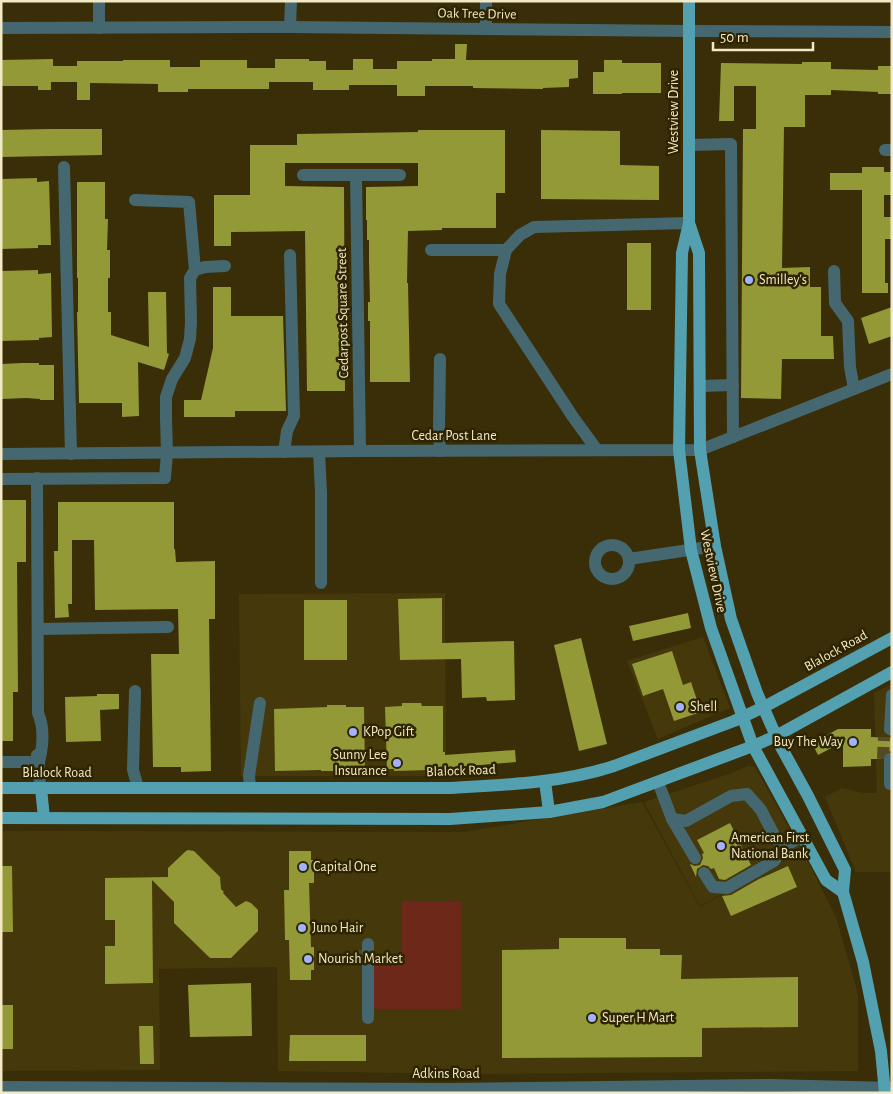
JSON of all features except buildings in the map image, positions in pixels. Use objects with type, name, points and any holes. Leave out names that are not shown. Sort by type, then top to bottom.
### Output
[{"type":"main road","name":"Westview Drive","points":[[689,1],[689,223],[682,252],[679,450],[691,550],[711,628],[753,746],[826,880],[842,892]]},
{"type":"main road","name":"Westview Drive","points":[[689,223],[699,253],[700,450],[715,546],[731,620],[776,736],[844,870],[842,892],[862,962],[881,1050],[887,1089]]},
{"type":"main road","name":"Blalock Road","points":[[1,788],[450,788],[545,781],[595,772],[614,766],[742,717],[892,638]]},
{"type":"main road","points":[[1,818],[450,819],[549,812],[603,802],[753,746],[776,736],[892,672]]},
{"type":"main road","points":[[545,781],[549,812]]},
{"type":"main road","points":[[41,788],[44,818]]},
{"type":"street","points":[[99,1],[99,28]]},
{"type":"street","points":[[290,1],[290,27]]},
{"type":"street","points":[[486,1],[486,29]]},
{"type":"street","name":"Oak Tree Drive","points":[[1,28],[290,27],[892,32]]},
{"type":"street","points":[[689,145],[731,144],[733,437]]},
{"type":"street","points":[[64,166],[71,454]]},
{"type":"street","points":[[303,175],[400,175]]},
{"type":"street","name":"Cedarpost Square Street","points":[[356,175],[360,451]]},
{"type":"street","points":[[1,478],[165,478],[167,453],[166,397],[172,378],[185,358],[190,339],[190,278],[195,270],[189,202],[135,200]]},
{"type":"street","points":[[596,450],[499,304],[500,274],[506,250],[520,235],[534,227],[689,223]]},
{"type":"street","points":[[431,250],[506,250]]},
{"type":"street","points":[[284,452],[287,431],[294,416],[290,255]]},
{"type":"street","points":[[195,270],[204,267],[224,266]]},
{"type":"street","points":[[834,271],[835,303],[848,321],[850,367],[854,389]]},
{"type":"street","points":[[440,359],[440,451]]},
{"type":"street","name":"Cedar Post Lane","points":[[1,454],[700,450],[892,374]]},
{"type":"street","points":[[700,386],[733,385]]},
{"type":"street","points":[[319,452],[321,583]]},
{"type":"street","points":[[37,478],[38,714],[34,721],[35,747],[39,762],[41,788]]},
{"type":"street","points":[[629,559],[715,546]]},
{"type":"street","points":[[38,629],[168,627]]},
{"type":"street","points":[[135,691],[133,770],[138,788]]},
{"type":"street","points":[[889,734],[892,695]]},
{"type":"street","points":[[250,788],[260,703]]},
{"type":"street","points":[[1,762],[39,762]]},
{"type":"street","points":[[889,764],[890,784]]},
{"type":"street","points":[[658,782],[672,819],[695,858]]},
{"type":"street","points":[[672,819],[686,821],[731,796],[747,794],[761,810],[776,839],[784,847]]},
{"type":"street","points":[[704,873],[713,887],[727,888],[774,861],[784,847],[802,836]]},
{"type":"street","points":[[366,965],[368,1018]]},
{"type":"street","name":"Adkins Road","points":[[10,1089],[449,1091],[770,1085],[887,1089]]},
{"type":"shaded area","points":[[445,593],[446,776],[241,776],[239,594]]},
{"type":"shaded area","points":[[703,637],[730,708],[658,739],[627,661]]},
{"type":"shaded area","points":[[892,684],[892,872],[856,872],[825,797],[842,788],[863,793],[877,793],[874,693]]},
{"type":"shaded area","points":[[748,766],[755,767],[801,849],[700,906],[644,802]]},
{"type":"shaded area","points":[[642,802],[700,907],[802,850],[836,917],[858,994],[858,1071],[463,1074],[278,1071],[277,967],[159,969],[160,1070],[1,1071],[1,831],[464,832]]},
{"type":"shaded area","points":[[402,901],[461,902],[461,1009],[378,1009],[373,1006],[374,959],[402,959]]},
{"type":"tunnel","points":[[883,759],[884,737]]},
{"type":"tunnel","points":[[361,950],[361,963]]},
{"type":"place","name":"Smilley's","points":[[749,280]]},
{"type":"place","name":"Shell","points":[[680,707]]},
{"type":"place","name":"KPop Gift","points":[[353,732]]},
{"type":"place","name":"Buy The Way","points":[[853,742]]},
{"type":"place","name":"Sunny Lee Insurance","points":[[397,763]]},
{"type":"place","name":"American First National Bank","points":[[721,846]]},
{"type":"place","name":"Capital One","points":[[303,867]]},
{"type":"place","name":"Juno Hair","points":[[302,928]]},
{"type":"place","name":"Nourish Market","points":[[308,959]]},
{"type":"place","name":"Super H Mart","points":[[592,1018]]}]
